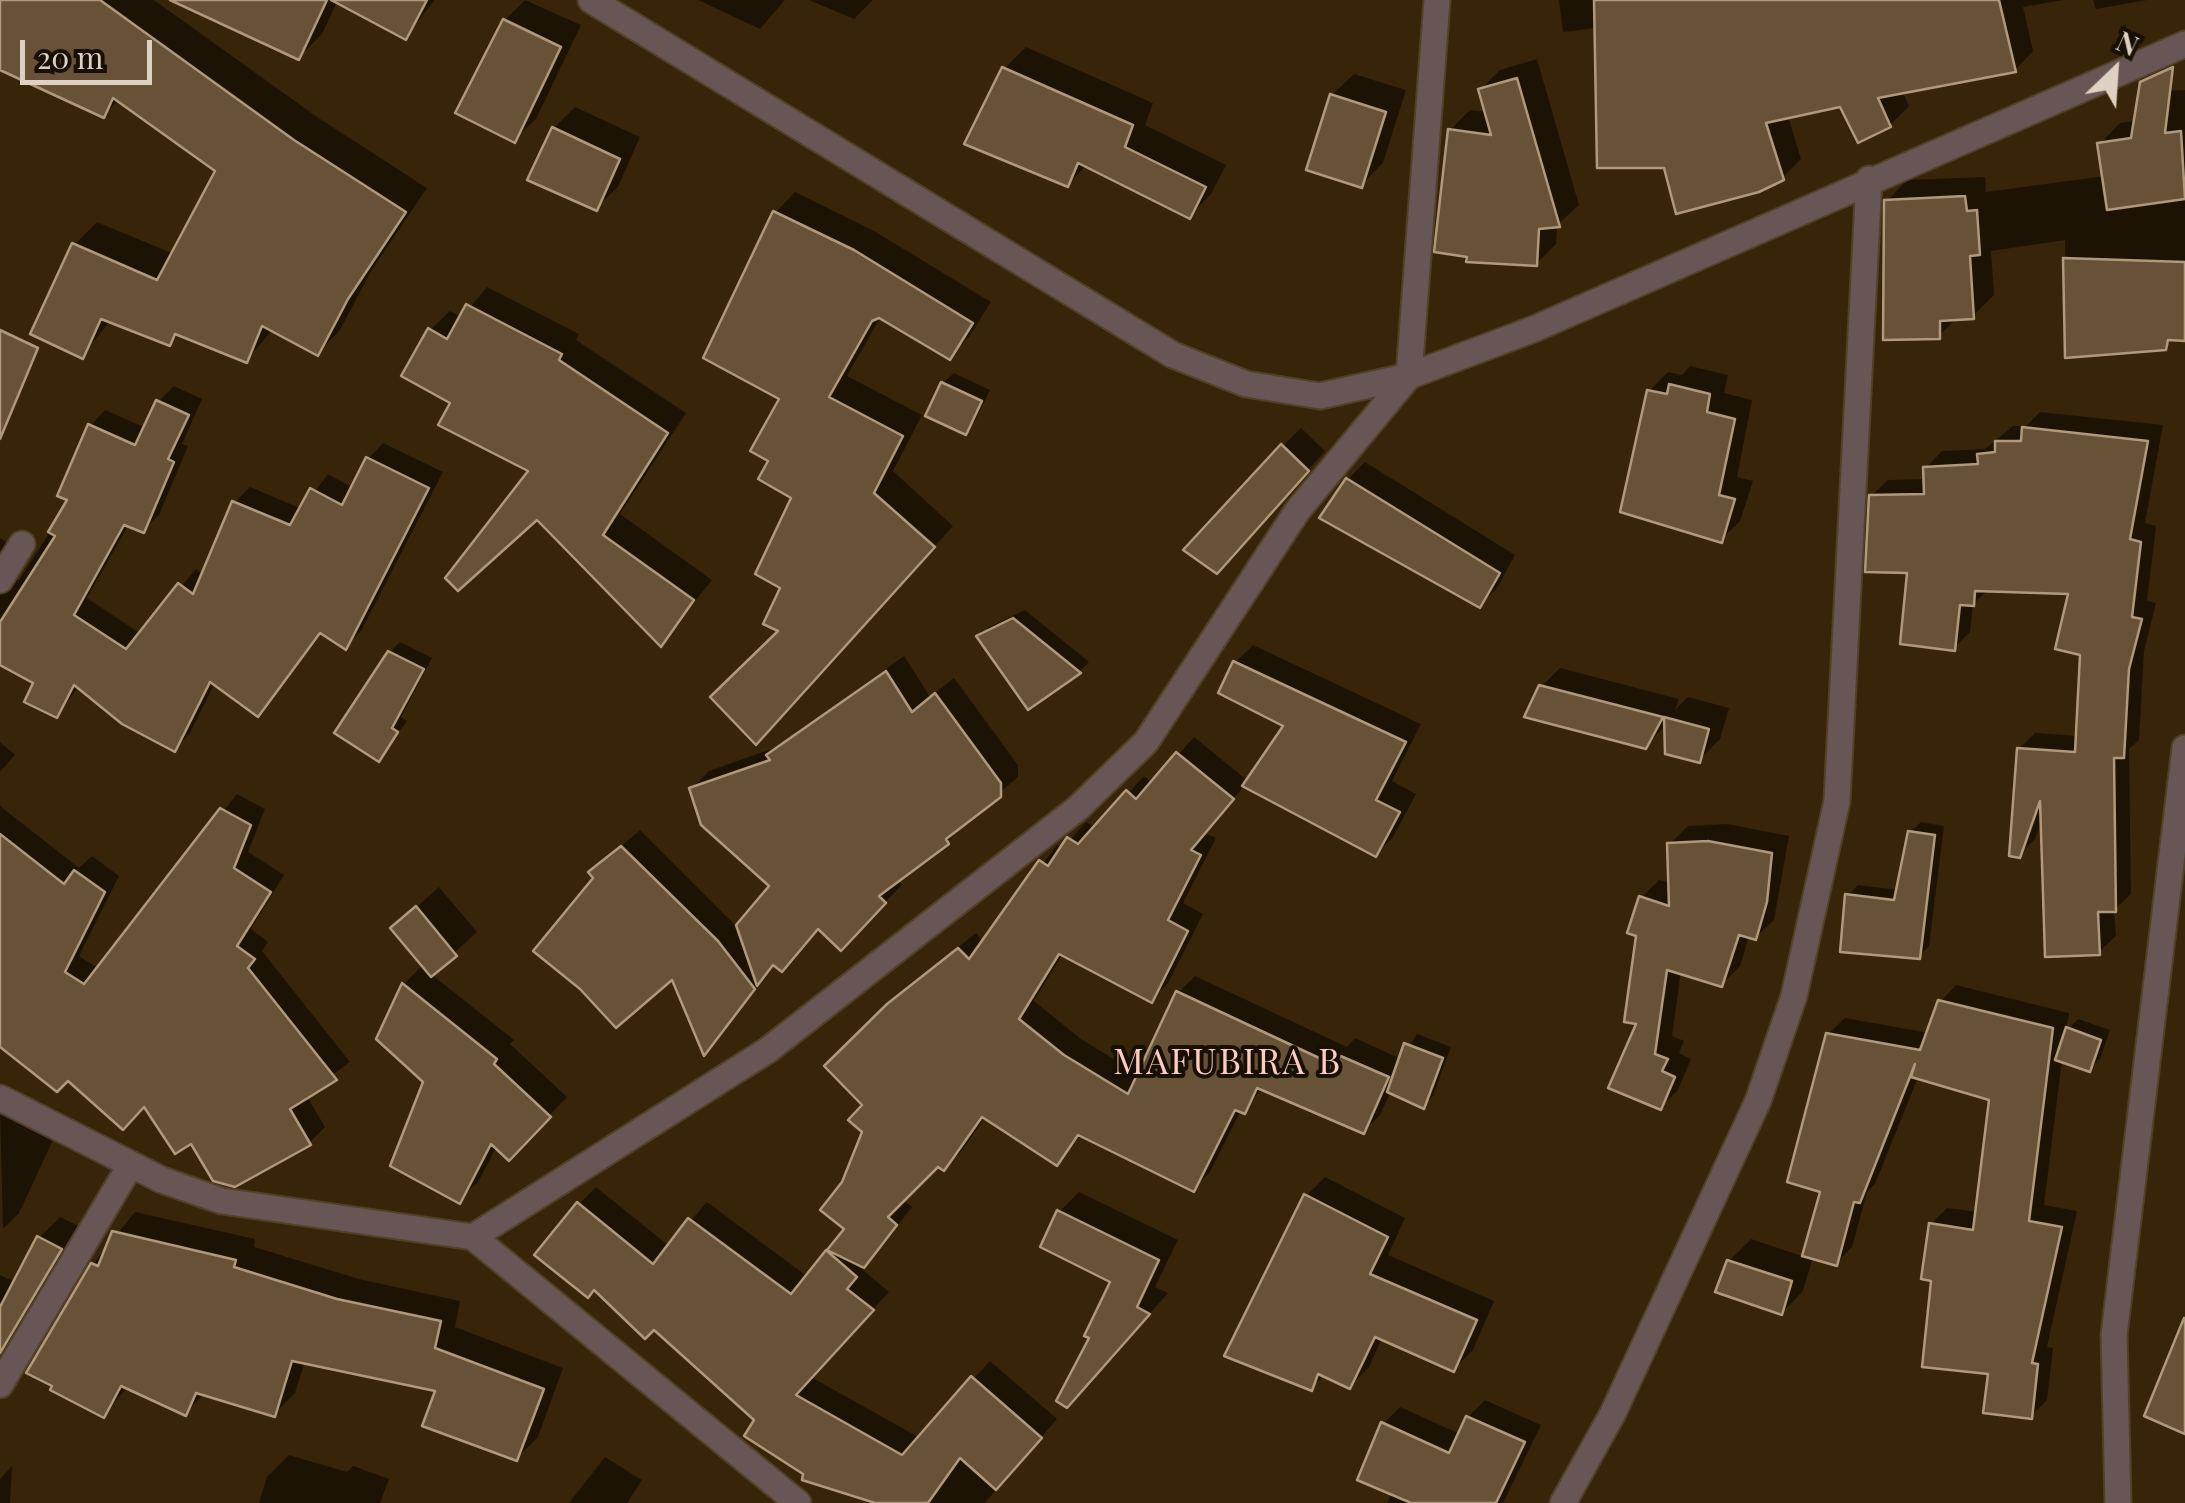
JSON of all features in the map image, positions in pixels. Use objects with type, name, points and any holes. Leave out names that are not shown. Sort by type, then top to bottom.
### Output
[{"type":"street","points":[[591,0],[1173,354],[1246,384],[1320,396],[1409,376],[1534,329],[1869,179],[2185,44]]},
{"type":"street","points":[[473,1237],[768,1050],[1078,808],[1146,742],[1298,510],[1409,376],[1437,0]]},
{"type":"street","points":[[1563,1503],[1613,1412],[1758,1100],[1794,996],[1837,801],[1869,179]]},
{"type":"street","points":[[0,580],[22,544]]},
{"type":"street","points":[[2118,1503],[2114,1335],[2185,748]]},
{"type":"street","points":[[0,1098],[132,1164],[222,1201],[473,1237],[798,1503]]},
{"type":"street","points":[[0,1385],[132,1164]]},
{"type":"building","points":[[0,0],[100,0],[294,140],[406,212],[348,299],[318,356],[262,326],[247,363],[175,334],[170,346],[101,319],[83,359],[30,334],[72,243],[157,280],[215,171],[113,98],[104,118],[0,70]]},
{"type":"building","points":[[170,0],[327,0],[299,60]]},
{"type":"building","points":[[331,0],[427,0],[406,40]]},
{"type":"building","points":[[1594,0],[1999,0],[2016,72],[1878,98],[1891,127],[1858,143],[1840,107],[1766,123],[1784,180],[1759,192],[1676,214],[1664,168],[1597,168]]},
{"type":"building","points":[[503,19],[561,47],[515,143],[455,113]]},
{"type":"building","points":[[1002,67],[1133,125],[1125,147],[1206,187],[1190,219],[1078,163],[1068,187],[964,144]]},
{"type":"building","points":[[2173,67],[2165,133],[2181,131],[2185,199],[2107,210],[2097,143],[2131,138],[2140,82]]},
{"type":"building","points":[[1517,78],[1560,227],[1539,229],[1537,266],[1466,262],[1467,257],[1434,252],[1448,129],[1491,135],[1478,89]]},
{"type":"building","points":[[1330,94],[1386,112],[1362,188],[1306,170]]},
{"type":"building","points":[[552,127],[620,159],[597,211],[527,180]]},
{"type":"building","points":[[1965,196],[1967,211],[1977,210],[1980,255],[1970,256],[1974,319],[1940,321],[1940,339],[1883,340],[1884,200]]},
{"type":"building","points":[[773,211],[854,250],[973,323],[950,360],[879,318],[872,321],[829,397],[903,436],[874,493],[935,547],[756,745],[710,697],[778,631],[763,624],[780,588],[755,574],[791,498],[758,479],[768,461],[750,451],[779,399],[703,358]]},
{"type":"building","points":[[2063,258],[2185,262],[2185,341],[2168,340],[2166,350],[2065,358]]},
{"type":"building","points":[[466,304],[562,354],[559,360],[668,433],[603,535],[694,600],[661,647],[537,520],[458,591],[445,578],[528,471],[438,425],[450,403],[401,376],[428,328],[447,339]]},
{"type":"building","points":[[0,330],[38,348],[0,439]]},
{"type":"building","points":[[941,382],[982,401],[966,435],[925,416]]},
{"type":"building","points":[[1669,384],[1710,394],[1707,412],[1735,419],[1719,495],[1735,499],[1722,543],[1620,512],[1647,390],[1667,394]]},
{"type":"building","points":[[156,400],[189,415],[168,459],[174,462],[144,533],[124,525],[74,615],[126,649],[178,583],[193,594],[232,501],[290,525],[310,488],[342,505],[366,457],[429,488],[346,650],[320,633],[258,717],[210,682],[175,752],[122,724],[74,685],[57,718],[24,702],[33,683],[0,665],[0,622],[55,536],[48,532],[67,500],[57,496],[88,424],[135,445]]},
{"type":"building","points":[[2022,427],[2148,441],[2130,539],[2141,542],[2132,617],[2142,619],[2129,669],[2124,758],[2114,758],[2116,912],[2098,912],[2100,955],[2045,957],[2040,801],[2020,858],[2009,856],[2017,748],[2075,752],[2080,655],[2055,649],[2068,594],[1975,591],[1974,606],[1960,605],[1955,651],[1900,644],[1907,573],[1865,572],[1869,495],[1924,494],[1923,467],[1978,464],[1977,454],[1995,452],[1995,441],[2021,441]]},
{"type":"building","points":[[1281,444],[1309,471],[1217,574],[1183,550]]},
{"type":"building","points":[[1346,478],[1500,573],[1480,608],[1319,518]]},
{"type":"building","points":[[1013,618],[1081,673],[1028,710],[976,636]]},
{"type":"building","points":[[388,651],[424,669],[392,728],[398,732],[379,762],[334,733]]},
{"type":"building","points":[[1233,661],[1406,742],[1376,800],[1400,812],[1376,857],[1242,786],[1283,726],[1218,693]]},
{"type":"building","points":[[886,671],[912,712],[935,693],[1001,783],[1001,797],[946,839],[949,844],[879,896],[886,903],[841,951],[818,929],[782,972],[773,965],[757,986],[736,925],[769,886],[701,825],[689,788],[770,760],[766,755]]},
{"type":"building","points":[[1539,685],[1663,717],[1646,749],[1524,717]]},
{"type":"building","points":[[1664,717],[1709,729],[1700,763],[1665,754]]},
{"type":"building","points":[[1176,752],[1234,799],[1191,850],[1201,855],[1168,920],[1188,931],[1152,1003],[1059,954],[1019,1019],[1064,1055],[1128,1094],[1176,991],[1332,1064],[1336,1054],[1389,1077],[1364,1134],[1257,1088],[1245,1114],[1235,1110],[1194,1192],[1078,1135],[1057,1166],[982,1117],[944,1171],[938,1167],[888,1217],[897,1225],[864,1268],[827,1250],[844,1229],[820,1210],[842,1182],[862,1132],[848,1120],[862,1105],[824,1066],[887,1004],[958,948],[969,959],[1039,860],[1048,866],[1067,837],[1078,844],[1126,790],[1136,799]]},
{"type":"building","points":[[220,808],[251,825],[234,868],[271,892],[237,946],[255,959],[248,968],[337,1080],[290,1109],[311,1145],[235,1187],[213,1181],[191,1144],[175,1154],[144,1107],[123,1130],[68,1081],[57,1092],[0,1047],[0,834],[64,884],[74,870],[105,892],[65,972],[84,984]]},
{"type":"building","points":[[1908,831],[1935,835],[1920,959],[1840,952],[1845,894],[1894,900]]},
{"type":"building","points":[[1708,841],[1772,853],[1767,902],[1756,940],[1739,935],[1722,987],[1667,970],[1655,1054],[1668,1059],[1662,1071],[1675,1077],[1661,1110],[1608,1088],[1636,1024],[1624,1022],[1636,936],[1627,933],[1639,896],[1669,906],[1667,843]]},
{"type":"building","points":[[621,846],[718,941],[755,989],[704,1056],[672,980],[616,1028],[580,989],[533,951],[593,878],[588,872]]},
{"type":"building","points":[[416,906],[457,956],[431,977],[390,928]]},
{"type":"building","points":[[402,983],[497,1059],[494,1064],[551,1117],[509,1161],[491,1144],[460,1204],[390,1166],[423,1082],[376,1039]]},
{"type":"building","points":[[1938,1000],[2053,1028],[2029,1221],[2062,1227],[2032,1363],[2038,1364],[2032,1419],[1983,1413],[1988,1374],[1922,1367],[1931,1281],[1921,1279],[1929,1223],[1973,1230],[1989,1100],[1911,1077],[1915,1064],[1860,1203],[1854,1202],[1837,1266],[1802,1256],[1820,1192],[1787,1182],[1826,1033],[1920,1050]]},
{"type":"building","points":[[2066,1027],[2101,1040],[2090,1072],[2055,1060]]},
{"type":"building","points":[[1404,1043],[1443,1058],[1424,1109],[1387,1092]]},
{"type":"building","points":[[1304,1194],[1388,1237],[1370,1274],[1477,1320],[1454,1372],[1375,1337],[1350,1389],[1318,1374],[1312,1391],[1224,1356]]},
{"type":"building","points":[[577,1202],[653,1264],[688,1218],[791,1294],[826,1250],[857,1277],[847,1289],[874,1310],[796,1395],[902,1455],[971,1376],[1042,1438],[996,1490],[960,1458],[928,1503],[875,1503],[802,1480],[803,1474],[744,1436],[754,1420],[654,1330],[645,1339],[594,1290],[588,1298],[534,1255]]},
{"type":"building","points":[[1057,1210],[1159,1260],[1137,1307],[1150,1314],[1067,1408],[1056,1401],[1089,1338],[1084,1336],[1110,1282],[1040,1247]]},
{"type":"building","points":[[112,1231],[236,1260],[234,1267],[337,1299],[441,1321],[435,1348],[544,1389],[517,1461],[422,1426],[435,1391],[292,1361],[275,1417],[196,1393],[186,1416],[121,1386],[104,1418],[50,1390],[52,1386],[26,1373],[91,1263],[98,1266]]},
{"type":"building","points":[[37,1236],[62,1249],[0,1353],[0,1307]]},
{"type":"building","points":[[1727,1260],[1792,1281],[1782,1315],[1715,1292]]},
{"type":"building","points":[[2185,1318],[2185,1434],[2144,1416]]},
{"type":"building","points":[[1466,1416],[1525,1442],[1496,1503],[1411,1503],[1357,1480],[1381,1422],[1449,1453]]},
{"type":"district","name":"MAFUBIRA B","points":[[1228,1063]]}]
